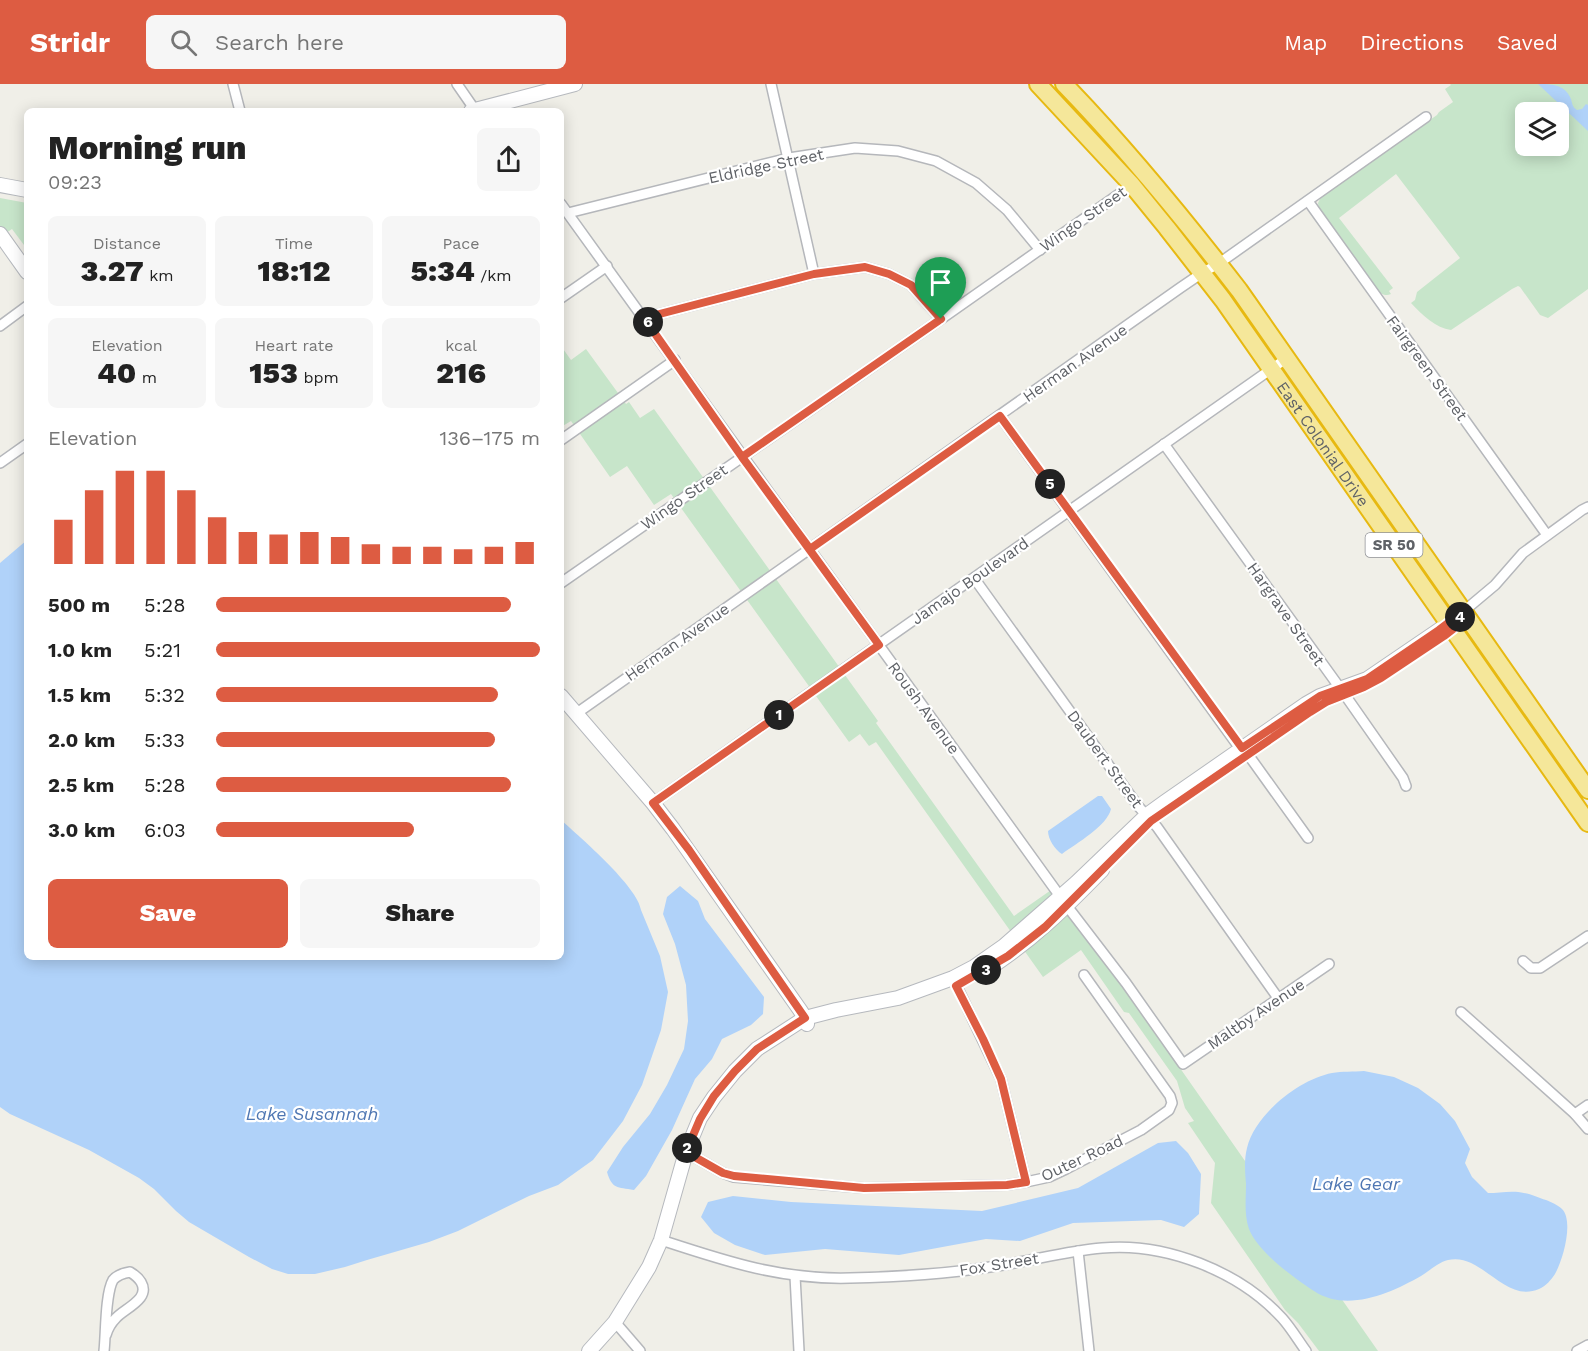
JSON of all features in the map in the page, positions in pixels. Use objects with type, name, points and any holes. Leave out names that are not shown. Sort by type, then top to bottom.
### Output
[{"type":"highway","name":"East Colonial Drive","points":[[1038,84],[1132,185],[1202,273],[1272,368],[1588,823]]},
{"type":"highway","name":"East Colonial Drive","points":[[1064,84],[1143,171],[1218,264],[1287,358],[1586,787]]},
{"type":"highway","points":[[1550,768],[1565,771],[1586,787]]},
{"type":"street","points":[[233,84],[239,108]]},
{"type":"street","points":[[457,84],[471,108]]},
{"type":"street","points":[[495,108],[575,84]]},
{"type":"street","points":[[771,84],[814,274]]},
{"type":"street","name":"Herman Avenue","points":[[577,713],[1426,117]]},
{"type":"street","name":"Eldridge Street","points":[[568,213],[789,158],[855,148],[898,152],[936,161],[976,183],[1007,210],[1040,250]]},
{"type":"street","points":[[0,185],[24,189]]},
{"type":"street","name":"Wingo Street","points":[[564,581],[1132,185]]},
{"type":"street","name":"Fairgreen Street","points":[[1308,201],[1547,535]]},
{"type":"street","name":"Roush Avenue","points":[[564,208],[1183,1064]]},
{"type":"street","points":[[0,234],[24,268]]},
{"type":"street","points":[[564,296],[607,266]]},
{"type":"street","points":[[644,318],[814,274],[865,267],[889,274],[911,285],[941,319]]},
{"type":"street","points":[[0,326],[24,308]]},
{"type":"street","name":"Jamajo Boulevard","points":[[653,803],[1287,358]]},
{"type":"street","points":[[564,438],[675,360]]},
{"type":"street","points":[[1000,416],[1308,838]]},
{"type":"street","name":"Hargrave Street","points":[[1164,444],[1343,692],[1403,778],[1406,786]]},
{"type":"street","points":[[0,463],[24,446]]},
{"type":"street","points":[[1363,500],[1378,489]]},
{"type":"street","points":[[589,1351],[615,1322],[649,1268],[661,1240],[686,1152],[722,1099],[743,1075],[780,1042],[806,1022],[900,1006],[928,998],[954,982],[1008,956],[1045,927],[1064,902],[1149,818],[1306,704],[1320,696],[1343,692],[1451,626],[1464,611],[1495,585],[1523,553],[1588,507]]},
{"type":"street","name":"Daubert Street","points":[[974,578],[1278,998]]},
{"type":"street","points":[[564,699],[653,803],[689,850],[806,1022]]},
{"type":"street","points":[[1523,961],[1531,968],[1540,969],[1588,936]]},
{"type":"street","name":"Maltby Avenue","points":[[1183,1064],[1329,964]]},
{"type":"street","name":"Outer Road","points":[[686,1152],[723,1173],[734,1176],[864,1188],[1007,1185],[1049,1177],[1141,1130],[1172,1107],[1170,1096],[1084,975]]},
{"type":"street","points":[[954,982],[1001,1079],[1026,1182]]},
{"type":"street","points":[[1461,1012],[1575,1114],[1588,1129]]},
{"type":"street","points":[[1575,1114],[1588,1105]]},
{"type":"street","name":"Fox Street","points":[[661,1240],[760,1270],[795,1276],[851,1278],[951,1272],[1102,1248],[1131,1247],[1174,1254],[1222,1273],[1257,1295],[1283,1319],[1306,1351]]},
{"type":"street","points":[[1078,1251],[1089,1351]]},
{"type":"street","points":[[104,1351],[112,1282],[117,1277],[130,1272],[136,1275],[144,1287],[142,1295],[138,1301],[117,1316],[109,1326],[106,1335]]},
{"type":"street","points":[[795,1276],[799,1351]]},
{"type":"street","points":[[615,1322],[640,1351]]},
{"type":"street","points":[[1577,1351],[1588,1345]]},
{"type":"green space","points":[[1450,84],[1588,84],[1588,289],[1548,318],[1540,315],[1518,286],[1451,330],[1435,324],[1420,312],[1411,303],[1415,300],[1417,292],[1460,258],[1396,174],[1339,218],[1393,288],[1389,291],[1391,294],[1380,293],[1319,209],[1318,203],[1321,197],[1453,102],[1445,89]]},
{"type":"green space","points":[[0,198],[24,202],[24,245],[12,229],[0,237]]},
{"type":"green space","points":[[586,349],[626,404],[629,402],[640,418],[654,409],[878,721],[876,723],[1014,916],[1054,888],[1378,1351],[1319,1351],[1285,1310],[1211,1203],[1215,1163],[1188,1123],[1194,1121],[1185,1108],[1177,1081],[1129,1013],[1124,1012],[1081,950],[1043,977],[876,742],[869,746],[860,734],[849,742],[671,494],[654,505],[627,466],[610,477],[571,421],[564,425],[564,350],[571,360]]},
{"type":"water","points":[[1538,84],[1564,89],[1577,110],[1588,105],[1588,131],[1569,113],[1569,102],[1557,102]]},
{"type":"water","name":"Lake Susannah","points":[[24,543],[24,960],[564,960],[564,823],[607,863],[637,900],[660,956],[668,992],[661,1030],[642,1085],[623,1121],[593,1160],[558,1185],[429,1242],[315,1274],[288,1274],[272,1269],[249,1257],[189,1222],[139,1178],[89,1150],[10,1114],[0,1107],[0,563]]},
{"type":"water","points":[[1098,796],[1102,796],[1111,809],[1104,822],[1062,854],[1052,844],[1048,831]]},
{"type":"water","points":[[680,886],[698,901],[705,919],[764,997],[763,1014],[751,1025],[722,1039],[712,1059],[695,1079],[672,1130],[646,1176],[634,1190],[613,1184],[607,1172],[623,1147],[650,1114],[684,1049],[688,1021],[686,985],[675,944],[663,914],[667,897]]},
{"type":"water","name":"Lake Gear","points":[[1364,1071],[1394,1077],[1418,1088],[1440,1104],[1455,1121],[1470,1149],[1465,1163],[1472,1177],[1488,1193],[1527,1194],[1562,1209],[1567,1222],[1566,1241],[1558,1268],[1546,1285],[1526,1292],[1515,1290],[1472,1263],[1448,1260],[1383,1294],[1369,1298],[1340,1300],[1327,1297],[1306,1286],[1277,1264],[1260,1247],[1247,1224],[1245,1161],[1247,1148],[1259,1123],[1280,1100],[1306,1082],[1332,1073]]},
{"type":"water","points":[[1176,1141],[1188,1153],[1201,1174],[1199,1214],[1184,1227],[1161,1220],[1073,1223],[1020,1241],[986,1239],[899,1255],[825,1249],[765,1255],[735,1245],[714,1233],[701,1217],[708,1202],[733,1196],[791,1202],[982,1211],[1078,1188],[1158,1143]]},
{"type":"route","points":[[941,319],[742,457],[879,645],[653,803],[689,850],[805,1018],[757,1049],[714,1096],[700,1119],[686,1152],[723,1173],[734,1176],[864,1188],[1007,1185],[1026,1182],[1001,1079],[956,986],[1008,956],[1045,927],[1133,838],[1168,808],[1326,702],[1381,678],[1453,629],[1464,611],[1367,679],[1320,696],[1242,748],[1236,743],[1000,416],[810,549],[742,457],[644,318],[814,274],[865,267],[889,274],[911,285],[941,319]]}]
